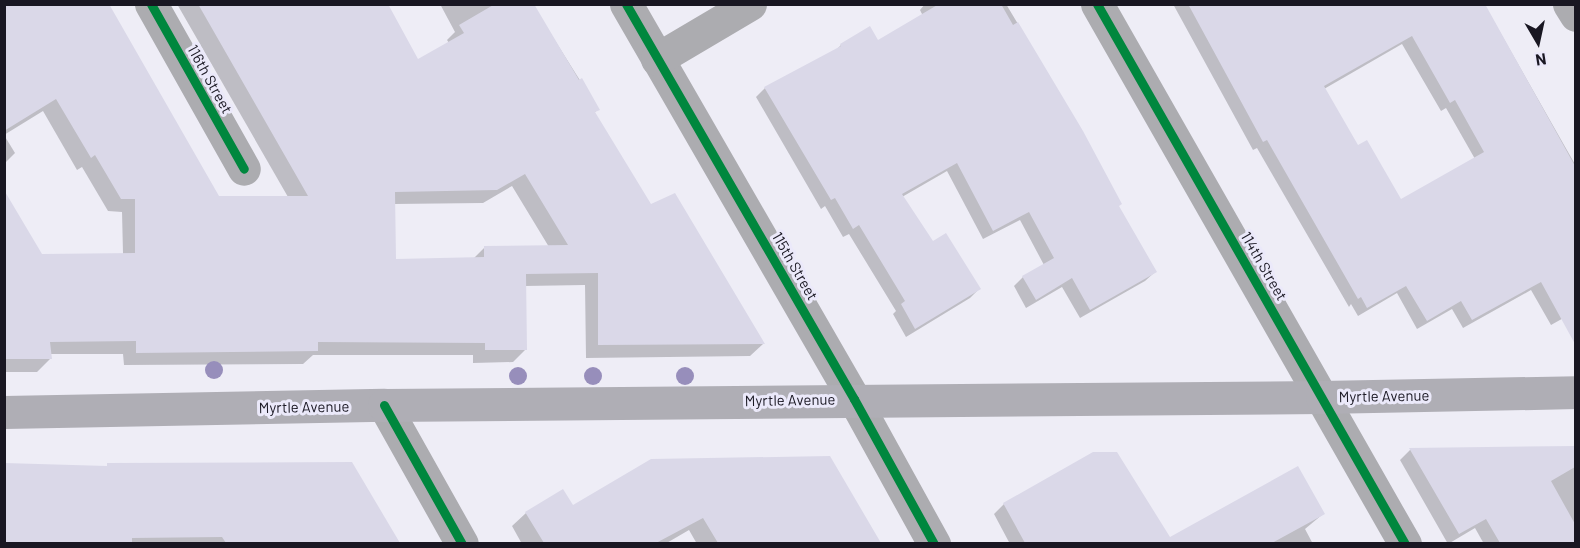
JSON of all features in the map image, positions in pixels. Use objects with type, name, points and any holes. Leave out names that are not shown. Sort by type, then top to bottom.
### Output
[{"type":"main road","name":"Myrtle Avenue","points":[[4,412],[854,399],[1322,397],[1575,392]]},
{"type":"street","name":"116th Street","points":[[151,4],[244,169]]},
{"type":"street","name":"115th Street","points":[[626,4],[854,399],[934,543]]},
{"type":"street","points":[[657,58],[750,4]]},
{"type":"street","name":"114th Street","points":[[1097,4],[1405,543]]},
{"type":"street","points":[[1569,4],[1575,15]]},
{"type":"street","points":[[384,405],[462,543]]},
{"type":"building","points":[[4,4],[109,4],[219,196],[308,196],[198,4],[388,4],[418,59],[464,33],[459,25],[495,4],[534,4],[579,80],[582,78],[600,110],[595,112],[651,204],[675,193],[765,344],[598,345],[598,273],[526,274],[527,350],[485,350],[485,343],[318,342],[318,351],[136,353],[136,341],[50,342],[52,359],[4,359],[4,190],[42,254],[135,253],[135,199],[121,199],[95,155],[91,158],[56,99],[4,131]],"holes":[[[525,174],[568,245],[484,246],[484,257],[396,259],[395,192],[497,190]]]},
{"type":"building","points":[[939,4],[1001,4],[1013,25],[1018,22],[1083,131],[1122,204],[1119,206],[1157,272],[1090,310],[1072,278],[1036,300],[1022,276],[1054,258],[1029,212],[993,231],[957,163],[902,194],[933,241],[946,233],[981,289],[915,329],[901,304],[905,301],[859,225],[853,229],[835,198],[831,200],[764,87],[841,46],[840,44],[870,26],[878,40]]},
{"type":"building","points":[[1188,4],[1485,4],[1575,166],[1575,344],[1541,282],[1472,320],[1461,301],[1427,321],[1406,286],[1367,308],[1361,297],[1358,299],[1267,140],[1263,142]],"holes":[[[1412,36],[1450,103],[1455,100],[1484,152],[1401,199],[1367,140],[1358,145],[1324,86]]]},
{"type":"building","points":[[1575,446],[1575,467],[1551,481],[1575,524],[1575,543],[1500,543],[1486,519],[1459,534],[1409,448]]},
{"type":"building","points":[[1093,452],[1117,452],[1170,537],[1298,466],[1325,514],[1272,543],[1025,543],[1003,503]]},
{"type":"building","points":[[830,456],[881,543],[718,543],[703,518],[656,543],[544,543],[525,512],[563,489],[573,505],[651,459]]},
{"type":"building","points":[[352,462],[400,543],[226,543],[222,537],[132,538],[132,543],[4,543],[4,463],[107,466],[107,463]]},
{"type":"cycle path","points":[[151,4],[244,169]]},
{"type":"cycle path","points":[[626,4],[854,399],[934,544]]},
{"type":"cycle path","points":[[1097,4],[1405,544]]},
{"type":"cycle path","points":[[384,405],[462,544]]}]
